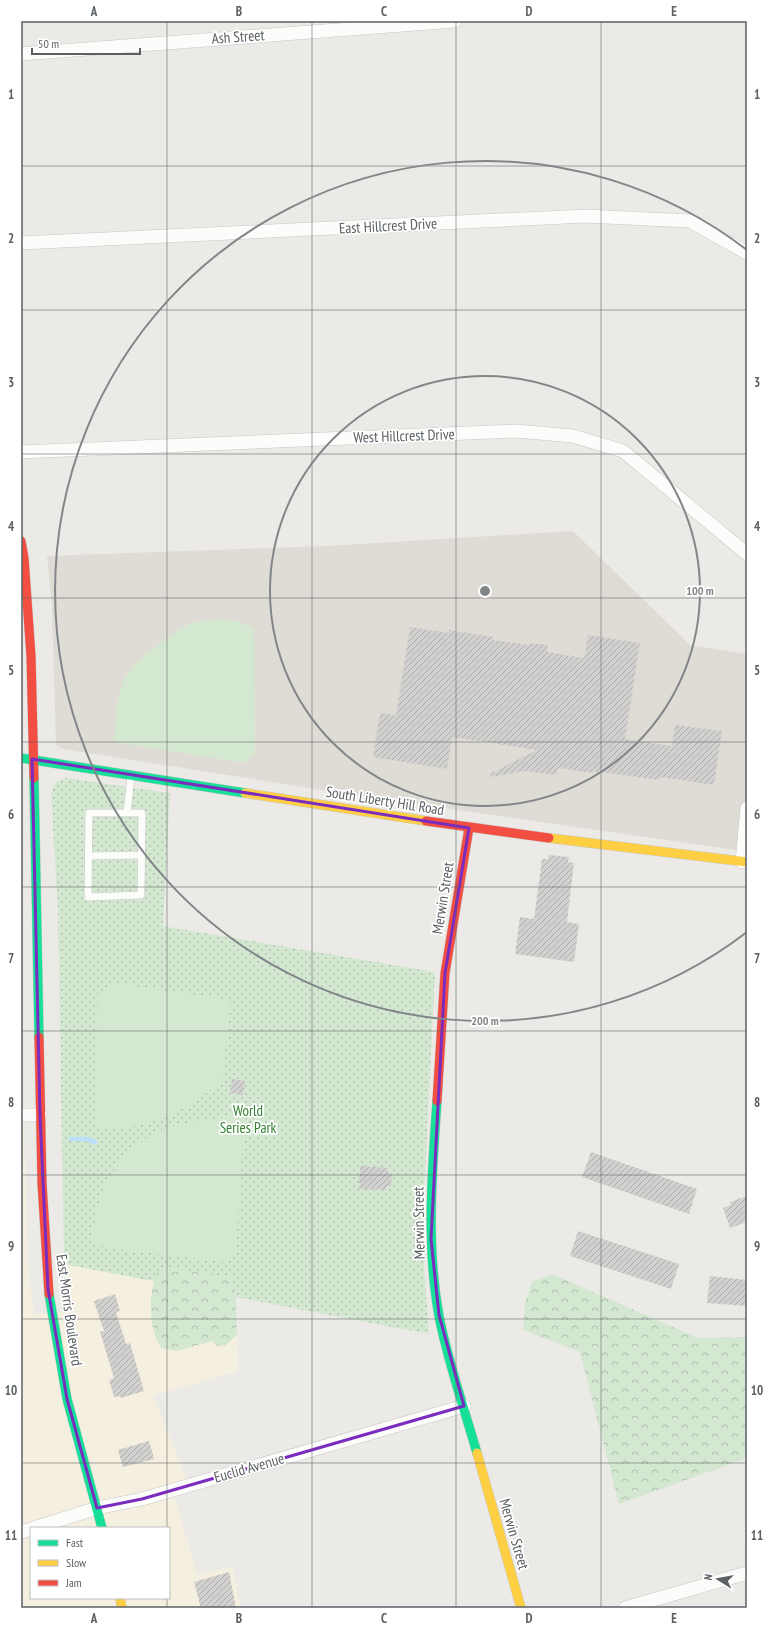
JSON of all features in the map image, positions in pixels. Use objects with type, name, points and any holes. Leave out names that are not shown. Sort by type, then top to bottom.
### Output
[{"type":"street","name":"Ash Street","points":[[21,54],[455,21]]},
{"type":"street","name":"East Hillcrest Drive","points":[[21,244],[586,216],[690,221],[747,253]]},
{"type":"street","name":"West Hillcrest Drive","points":[[21,452],[516,431],[573,436],[623,451],[747,554]]},
{"type":"street","name":"East Morris Boulevard","points":[[21,540],[24,558],[31,656],[40,1115],[48,1289],[67,1399],[102,1527]]},
{"type":"street","name":"South Liberty Hill Road","points":[[21,758],[469,828],[744,862]]},
{"type":"street","points":[[744,862],[747,808]]},
{"type":"street","name":"Merwin Street","points":[[469,828],[444,973],[432,1177],[431,1239],[439,1315],[521,1608]]},
{"type":"street","points":[[21,1115],[40,1115]]},
{"type":"street","name":"Euclid Avenue","points":[[37,1527],[97,1508],[150,1497],[464,1406]]},
{"type":"street","points":[[625,1608],[747,1573]]},
{"type":"lane","points":[[127,813],[131,776]]},
{"type":"lane","points":[[89,813],[127,813],[142,813],[141,896],[88,897],[89,813]]},
{"type":"lane","points":[[89,856],[142,855]]},
{"type":"highlighted area","points":[[32,759],[469,828],[445,973],[431,1239],[439,1315],[464,1406],[142,1499],[97,1508],[67,1399],[48,1289],[40,1115]]},
{"type":"shaded area","points":[[573,531],[690,645],[747,654],[747,808],[743,851],[367,797],[63,749],[56,745],[52,606],[47,556],[327,546]]},
{"type":"shaded area","points":[[21,1029],[28,1268],[34,1314],[72,1311],[64,1264],[154,1281],[153,1291],[199,1346],[212,1341],[225,1346],[237,1335],[238,1371],[153,1396],[189,1485],[173,1490],[197,1575],[232,1567],[241,1608],[21,1608]]},
{"type":"green space","points":[[223,619],[239,622],[254,628],[255,754],[244,763],[114,742],[116,709],[119,693],[124,679],[136,664],[165,639],[192,623]]},
{"type":"green space","name":"World Series Park","points":[[66,778],[170,793],[163,926],[435,972],[422,1235],[429,1334],[64,1264],[58,909],[51,793],[56,782]]},
{"type":"green space","points":[[113,983],[231,1000],[222,1082],[188,1106],[160,1120],[136,1126],[95,1129],[98,994]]},
{"type":"green space","points":[[231,1117],[238,1118],[244,1123],[236,1251],[224,1262],[106,1248],[92,1241],[96,1212],[104,1190],[117,1166],[136,1146],[146,1138],[170,1127],[208,1119]]},
{"type":"green space","points":[[169,1268],[232,1276],[236,1297],[237,1335],[225,1346],[218,1346],[212,1341],[177,1351],[161,1348],[152,1321],[152,1291],[157,1272]]},
{"type":"green space","points":[[552,1274],[698,1338],[747,1337],[747,1458],[619,1504],[580,1352],[523,1330],[525,1303],[532,1282]]},
{"type":"building","points":[[410,627],[449,633],[449,630],[493,637],[492,640],[528,645],[529,643],[548,645],[547,652],[584,658],[588,635],[640,643],[625,739],[672,746],[675,725],[722,731],[714,785],[660,777],[660,780],[558,768],[557,775],[526,771],[491,777],[490,774],[537,750],[452,737],[447,769],[373,757],[380,713],[396,715]]},
{"type":"building","points":[[549,855],[569,857],[568,862],[574,863],[567,922],[579,924],[574,962],[515,954],[520,917],[534,919],[542,859],[548,859]]},
{"type":"building","points":[[232,1079],[245,1081],[243,1095],[230,1093]]},
{"type":"building","points":[[591,1152],[697,1189],[689,1214],[582,1177]]},
{"type":"building","points":[[360,1166],[388,1168],[388,1174],[392,1174],[391,1186],[386,1186],[386,1190],[359,1189]]},
{"type":"building","points":[[747,1196],[747,1222],[730,1228],[723,1208],[731,1205],[730,1202]]},
{"type":"building","points":[[578,1231],[679,1264],[671,1289],[570,1256]]},
{"type":"building","points":[[710,1276],[747,1280],[747,1306],[707,1303]]},
{"type":"building","points":[[115,1294],[120,1311],[116,1312],[126,1344],[130,1343],[144,1391],[121,1398],[120,1396],[114,1397],[109,1380],[114,1378],[100,1332],[104,1331],[94,1301]]},
{"type":"building","points":[[149,1441],[154,1459],[123,1467],[118,1450]]},
{"type":"building","points":[[229,1572],[236,1608],[201,1608],[194,1582]]},
{"type":"waterway","points":[[71,1139],[86,1139],[95,1142]]},
{"type":"traffic: fast","points":[[21,758],[245,793]]},
{"type":"traffic: fast","points":[[34,778],[39,1037]]},
{"type":"traffic: fast","points":[[437,1101],[431,1208],[432,1262],[435,1289],[439,1316],[447,1350],[477,1453]]},
{"type":"traffic: fast","points":[[49,1294],[67,1399],[102,1527]]},
{"type":"traffic: slow","points":[[245,793],[426,821]]},
{"type":"traffic: slow","points":[[549,838],[747,862]]},
{"type":"traffic: slow","points":[[477,1453],[521,1608]]},
{"type":"traffic: slow","points":[[120,1599],[122,1608]]},
{"type":"traffic: jam","points":[[21,541],[24,558],[31,656],[34,778]]},
{"type":"traffic: jam","points":[[426,821],[549,838]]},
{"type":"traffic: jam","points":[[437,1101],[445,973],[469,828]]},
{"type":"traffic: jam","points":[[39,1037],[42,1183],[49,1294]]}]
